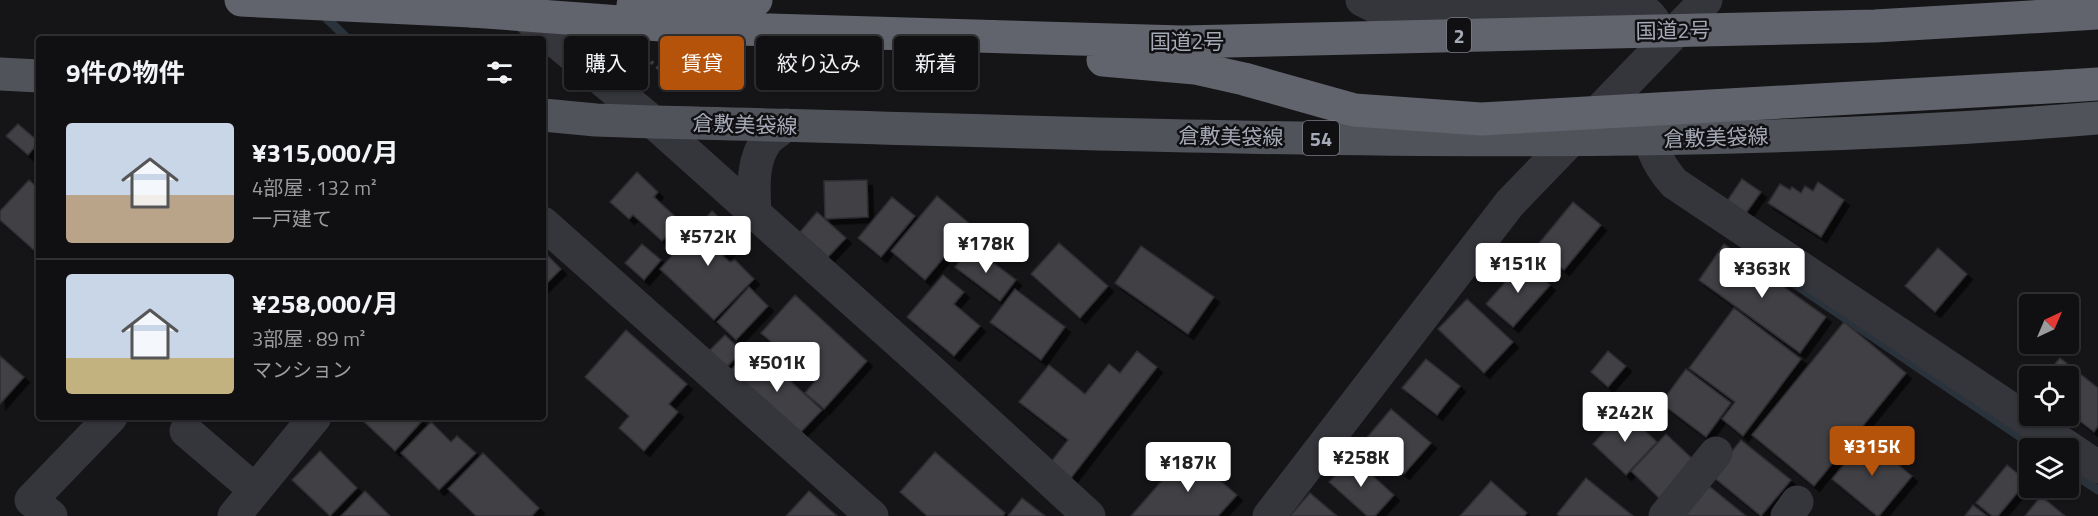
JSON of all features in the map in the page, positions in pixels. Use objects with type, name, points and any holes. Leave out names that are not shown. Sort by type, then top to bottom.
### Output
[{"type":"highway","name":"国道2号","points":[[242,0],[486,6],[702,28],[1182,42],[1875,26],[2098,13]]},
{"type":"highway","points":[[486,6],[756,0]]},
{"type":"highway","points":[[820,32],[1195,68],[1244,79],[1354,110],[1481,119],[2098,84]]},
{"type":"main road","points":[[0,74],[36,76]]},
{"type":"main road","name":"倉敷美袋線","points":[[546,115],[653,122],[1469,141],[1650,139],[1998,126],[2098,118]]},
{"type":"street","points":[[505,0],[564,49]]},
{"type":"street","points":[[567,36],[570,14],[578,0]]},
{"type":"street","points":[[1362,0],[1386,12],[1646,12],[1655,20],[1658,27],[1642,101],[1650,139],[1660,167],[1674,183],[2098,467]]},
{"type":"street","points":[[1269,516],[1510,203],[1706,0]]},
{"type":"street","points":[[486,6],[520,29],[521,36]]},
{"type":"street","points":[[614,90],[653,122],[929,369],[1089,516]]},
{"type":"street","points":[[755,215],[754,184],[758,159],[768,140],[786,125]]},
{"type":"street","points":[[546,225],[872,516]]},
{"type":"street","points":[[51,516],[31,500],[108,420]]},
{"type":"street","points":[[234,516],[313,420]]},
{"type":"street","points":[[186,431],[255,490]]},
{"type":"street","points":[[1665,516],[1716,453]]},
{"type":"building","points":[[18,124],[36,139],[36,146],[28,155],[6,136]]},
{"type":"building","points":[[637,172],[658,192],[654,197],[680,221],[662,241],[633,215],[629,219],[610,202]]},
{"type":"building","points":[[1742,179],[1761,192],[1744,216],[1725,204]]},
{"type":"building","points":[[29,180],[36,186],[36,252],[0,220],[0,211]]},
{"type":"building","points":[[867,180],[868,217],[825,219],[824,181]]},
{"type":"building","points":[[1818,182],[1844,200],[1821,237],[1768,203],[1780,184],[1790,190],[1792,187],[1801,193],[1805,186],[1813,191]]},
{"type":"building","points":[[937,196],[971,225],[925,280],[891,251]]},
{"type":"building","points":[[892,197],[915,216],[881,257],[858,238]]},
{"type":"building","points":[[1573,202],[1601,225],[1564,270],[1536,247]]},
{"type":"building","points":[[712,211],[740,237],[723,256],[730,262],[735,260],[754,279],[714,320],[660,269]]},
{"type":"building","points":[[817,212],[846,238],[828,257],[800,232]]},
{"type":"building","points":[[1059,243],[1108,286],[1080,318],[1031,274]]},
{"type":"building","points":[[642,244],[661,260],[644,280],[625,263]]},
{"type":"building","points":[[1724,244],[1826,317],[1800,353],[1699,280]]},
{"type":"building","points":[[971,246],[1016,280],[1000,301],[955,267]]},
{"type":"building","points":[[1141,246],[1214,297],[1188,334],[1115,283]]},
{"type":"building","points":[[1938,248],[1967,274],[1935,312],[1905,286]]},
{"type":"building","points":[[546,254],[561,269],[546,284]]},
{"type":"building","points":[[1523,262],[1550,285],[1513,327],[1486,304]]},
{"type":"building","points":[[943,275],[964,292],[954,304],[980,326],[954,356],[907,317]]},
{"type":"building","points":[[749,287],[768,306],[736,340],[717,322]]},
{"type":"building","points":[[1015,289],[1065,327],[1041,360],[990,322]]},
{"type":"building","points":[[795,295],[867,361],[824,409],[805,393],[815,381],[761,333]]},
{"type":"building","points":[[1467,299],[1513,342],[1484,373],[1438,329]]},
{"type":"building","points":[[1734,308],[1801,359],[1743,436],[1722,419],[1735,402],[1689,368]]},
{"type":"building","points":[[1844,322],[1906,373],[1814,486],[1752,435]]},
{"type":"building","points":[[626,330],[687,384],[669,404],[678,412],[644,451],[619,428],[629,416],[585,377]]},
{"type":"building","points":[[725,335],[742,351],[726,368],[709,351]]},
{"type":"building","points":[[1137,351],[1157,367],[1071,478],[1051,462],[1068,440],[1019,402],[1049,365],[1085,394],[1109,364],[1120,373]]},
{"type":"building","points":[[1608,351],[1626,366],[1608,387],[1591,372]]},
{"type":"building","points":[[747,353],[768,372],[774,366],[822,410],[799,434],[730,371]]},
{"type":"building","points":[[0,356],[24,377],[0,404]]},
{"type":"building","points":[[2060,358],[2070,366],[2053,366]]},
{"type":"building","points":[[1426,359],[1460,386],[1437,415],[1402,388]]},
{"type":"building","points":[[1686,369],[1731,403],[1706,437],[1661,403]]},
{"type":"building","points":[[2079,373],[2098,388],[2098,426],[2094,432],[2079,420]]},
{"type":"building","points":[[1391,409],[1431,443],[1404,474],[1365,440]]},
{"type":"building","points":[[1624,411],[1657,442],[1626,475],[1593,444]]},
{"type":"building","points":[[362,420],[421,420],[395,451]]},
{"type":"building","points":[[431,422],[451,442],[457,436],[476,453],[439,490],[401,453]]},
{"type":"building","points":[[1666,434],[1699,465],[1664,503],[1631,471]]},
{"type":"building","points":[[1866,438],[1912,476],[1879,516],[1832,479]]},
{"type":"building","points":[[1741,440],[1791,480],[1761,516],[1712,476]]},
{"type":"building","points":[[320,451],[357,488],[330,516],[292,480]]},
{"type":"building","points":[[935,452],[1005,513],[1003,516],[927,516],[900,492]]},
{"type":"building","points":[[1187,452],[1237,495],[1218,516],[1131,516]]},
{"type":"building","points":[[483,453],[539,508],[532,516],[476,516],[448,489]]},
{"type":"building","points":[[1352,457],[1394,495],[1375,516],[1367,516],[1329,482]]},
{"type":"building","points":[[2007,465],[2019,475],[2019,491],[1998,516],[1992,516],[1976,503]]},
{"type":"building","points":[[1586,478],[1633,516],[1560,516],[1557,514]]},
{"type":"building","points":[[1491,481],[1527,513],[1524,516],[1460,516]]},
{"type":"building","points":[[1709,486],[1746,516],[1684,516]]},
{"type":"building","points":[[365,491],[390,516],[341,516]]},
{"type":"building","points":[[809,491],[837,516],[786,516]]},
{"type":"building","points":[[1310,493],[1337,516],[1290,516]]},
{"type":"building","points":[[1022,498],[1045,516],[1008,516]]},
{"type":"building","points":[[2039,498],[2043,498],[2065,516],[2025,516]]},
{"type":"building","points":[[1973,505],[1987,516],[1965,516]]},
{"type":"waterway","points":[[322,14],[345,36]]},
{"type":"waterway","points":[[1786,278],[2022,438]]},
{"type":"waterway","points":[[2079,477],[2098,490]]}]
